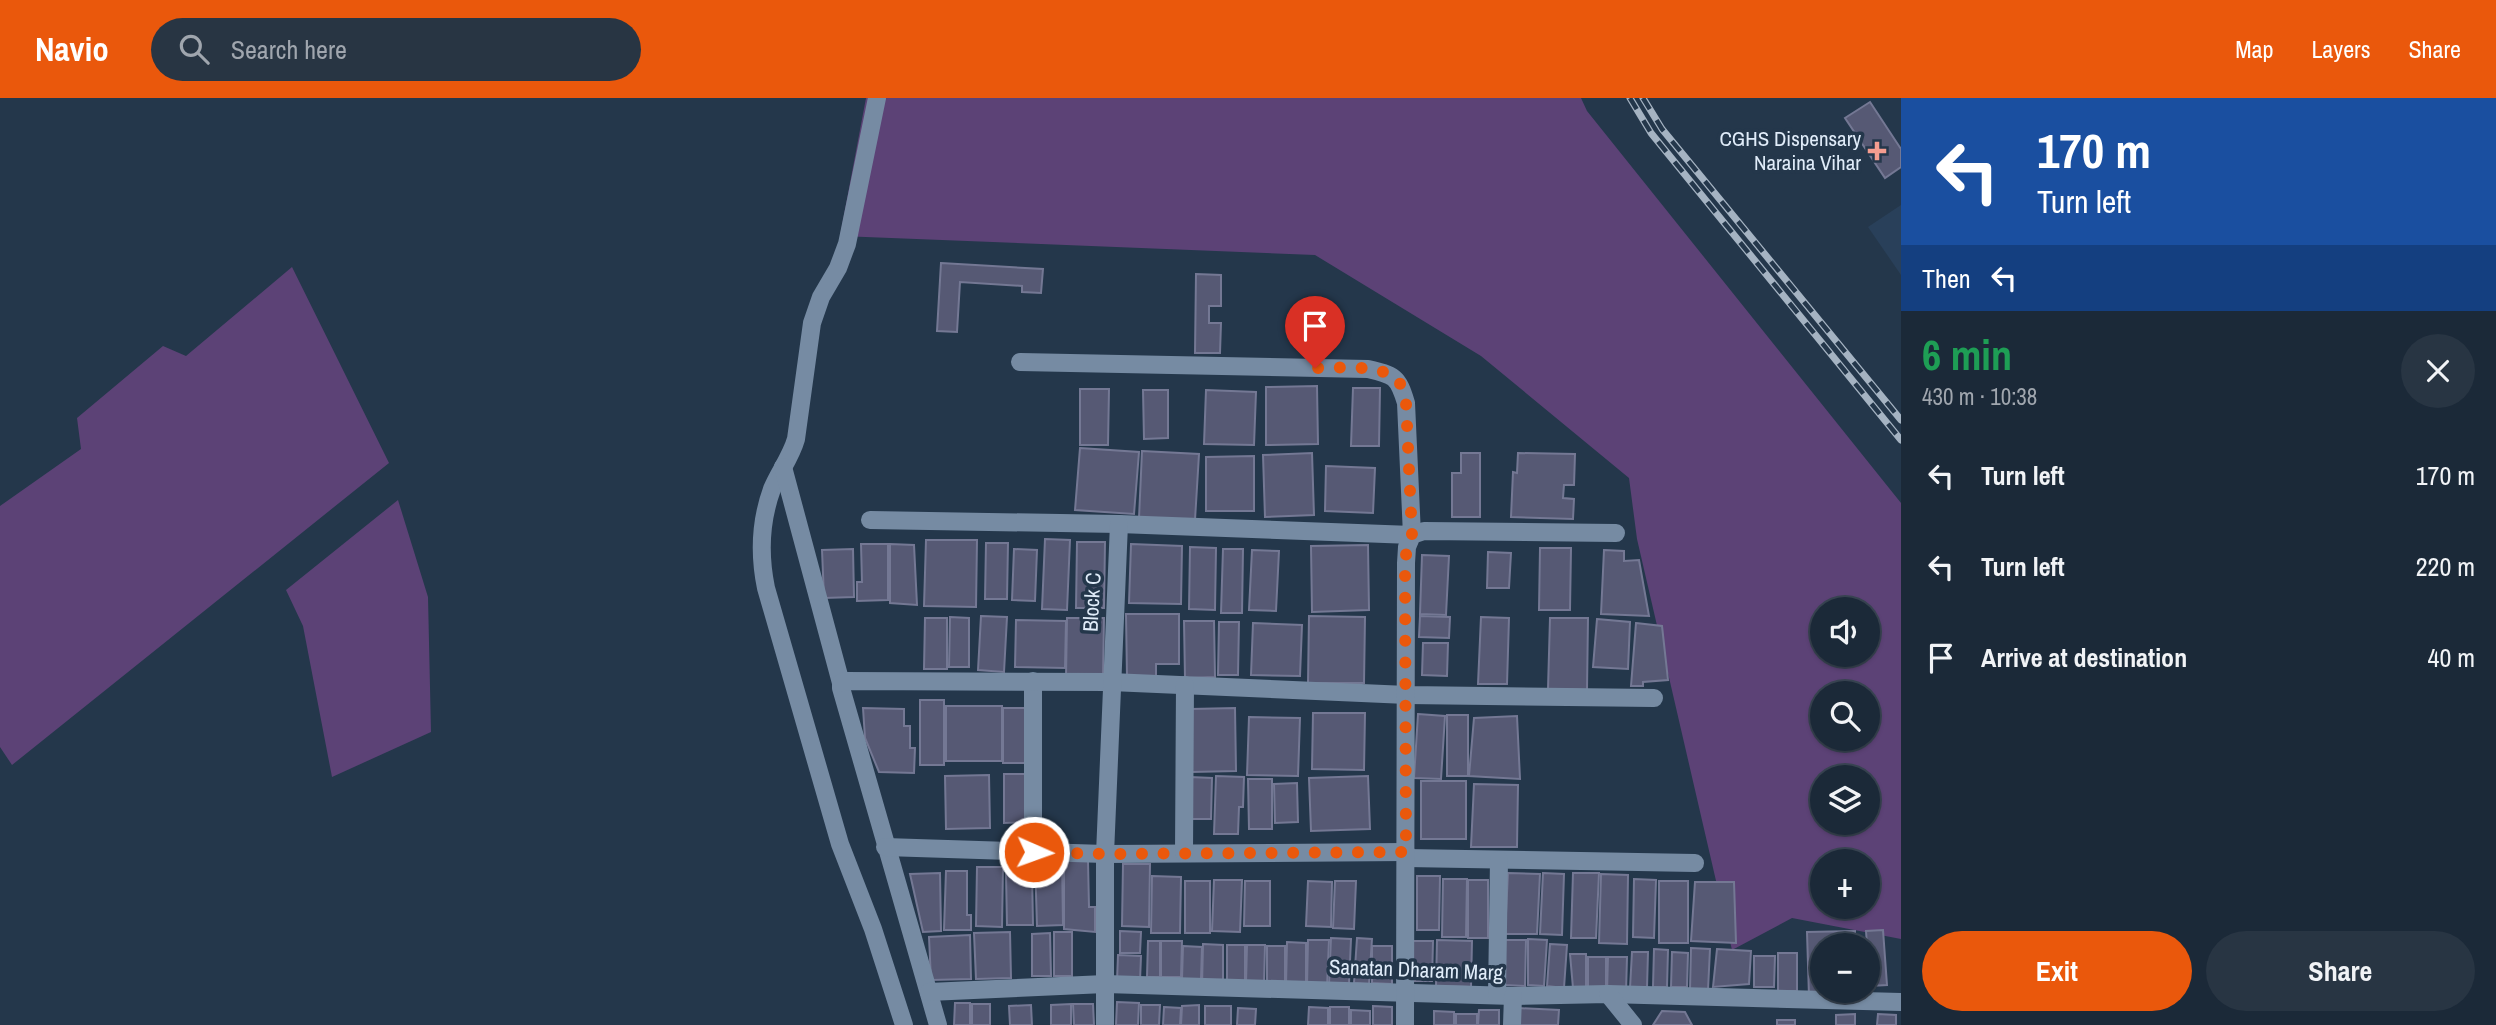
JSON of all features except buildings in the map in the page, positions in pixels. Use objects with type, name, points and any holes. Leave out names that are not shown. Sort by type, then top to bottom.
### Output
[{"type":"street","points":[[877,98],[847,244],[838,268],[821,297],[812,323],[796,439],[772,489],[762,529],[761,560],[766,588],[840,844],[873,929],[904,1025]]},
{"type":"street","points":[[1020,362],[1368,369],[1391,374],[1400,383],[1406,403],[1412,535],[1405,563],[1405,1025]]},
{"type":"street","points":[[783,467],[841,688],[938,1025]]},
{"type":"street","points":[[870,520],[1119,524],[1412,535],[1424,531],[1616,533]]},
{"type":"street","name":"Block C","points":[[1105,1025],[1105,854],[1119,524]]},
{"type":"street","points":[[1032,681],[1034,852]]},
{"type":"street","points":[[841,683],[1111,682],[1407,695],[1654,698]]},
{"type":"street","points":[[1184,853],[1185,685]]},
{"type":"street","points":[[886,846],[1105,854],[1406,855],[1499,860],[1695,863]]},
{"type":"street","points":[[1499,860],[1505,996],[1512,1025]]},
{"type":"street","name":"Sanatan Dharam Marg","points":[[929,992],[1105,984],[1505,996],[1608,994],[1901,1002]]},
{"type":"street","points":[[1608,994],[1633,1025]]},
{"type":"shaded area","points":[[866,98],[1581,98],[1587,111],[1901,503],[1901,939],[1792,918],[1732,950],[1637,539],[1629,478],[1481,356],[1315,255],[840,236]]},
{"type":"shaded area","points":[[1901,205],[1901,275],[1868,227]]},
{"type":"shaded area","points":[[292,267],[389,463],[12,765],[0,747],[0,506],[81,449],[77,418],[163,346],[186,356]]},
{"type":"shaded area","points":[[398,500],[428,597],[431,732],[332,777],[303,626],[286,590]]},
{"type":"railway","points":[[1630,98],[1651,133],[1901,440]]},
{"type":"railway","points":[[1643,98],[1662,129],[1901,420]]},
{"type":"place","name":"CGHS Dispensary Naraina Vihar","points":[[1877,151]]},
{"type":"route","points":[[1034,852],[1406,852],[1405,563],[1412,535],[1406,403],[1400,383],[1391,374],[1368,369],[1315,368]]}]
